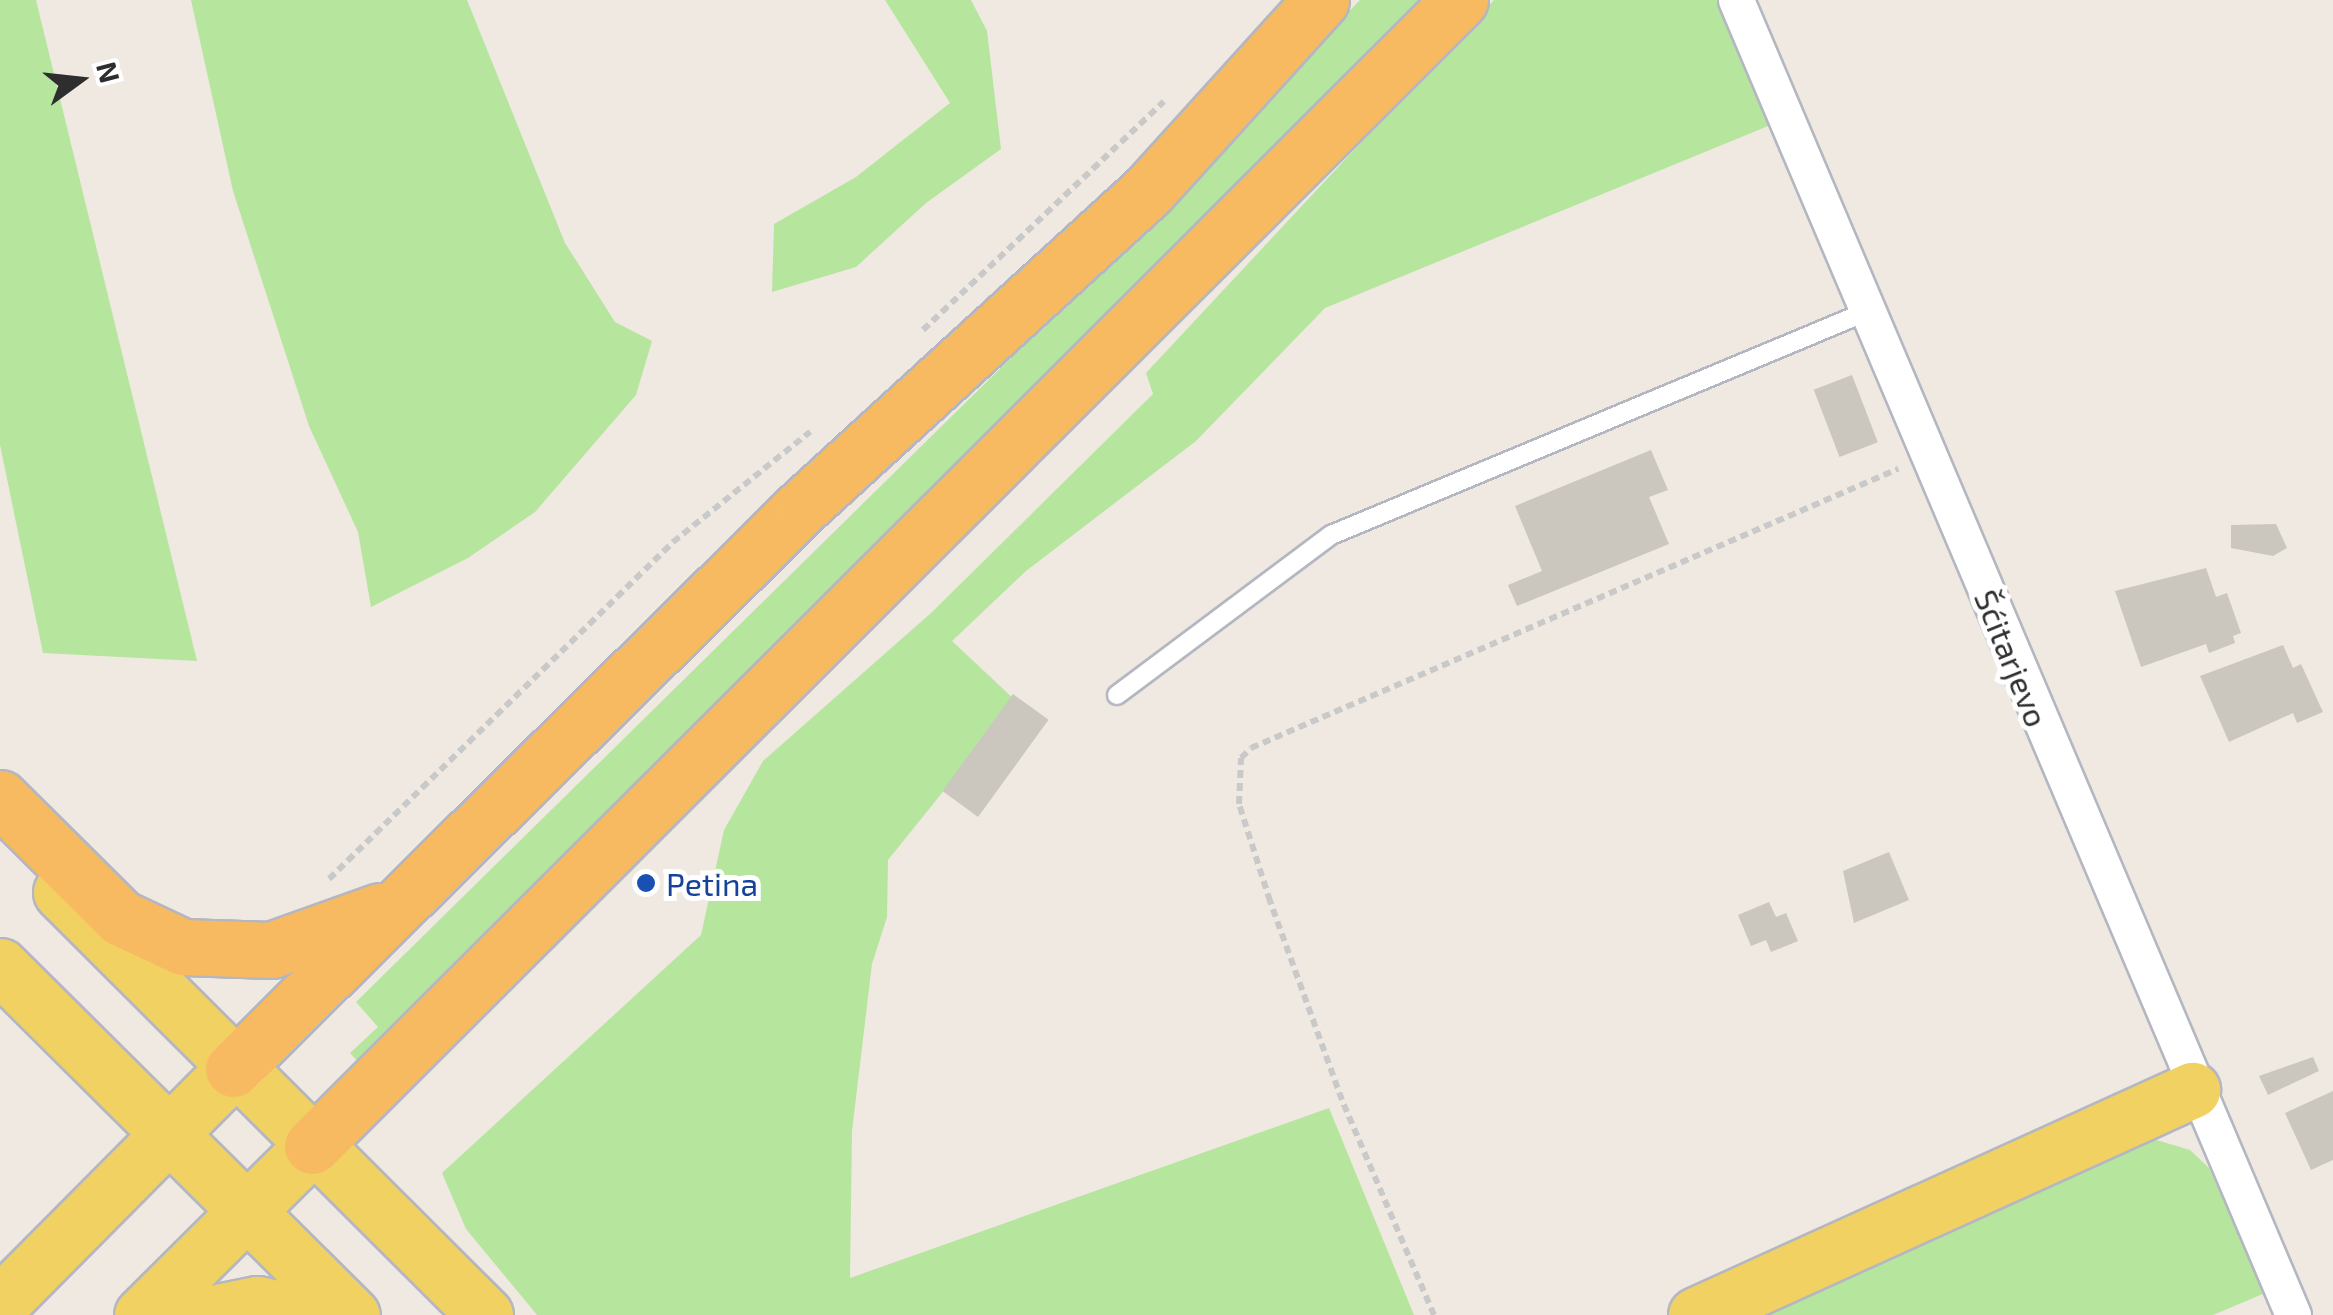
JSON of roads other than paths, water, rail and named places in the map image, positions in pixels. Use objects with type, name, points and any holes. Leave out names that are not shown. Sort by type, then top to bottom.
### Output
[{"type":"highway","points":[[232,1069],[804,506],[1147,192],[1321,0]]},
{"type":"highway","points":[[312,1146],[1460,0]]},
{"type":"highway","points":[[0,798],[121,918],[183,947],[271,950],[312,940],[410,897]]},
{"type":"main road","points":[[0,828],[232,1069],[485,1315]]},
{"type":"main road","points":[[0,966],[352,1315]]},
{"type":"main road","points":[[0,1304],[232,1069]]},
{"type":"main road","points":[[1696,1315],[2192,1090]]},
{"type":"main road","points":[[142,1315],[312,1146]]},
{"type":"main road","points":[[203,1315],[246,1304],[310,1315]]},
{"type":"street","name":"Šćitarjevo","points":[[1736,0],[2192,1090],[2293,1315]]},
{"type":"lane","points":[[1117,694],[1330,534],[1868,311]]},
{"type":"place","name":"Petina","points":[[646,883]]}]
